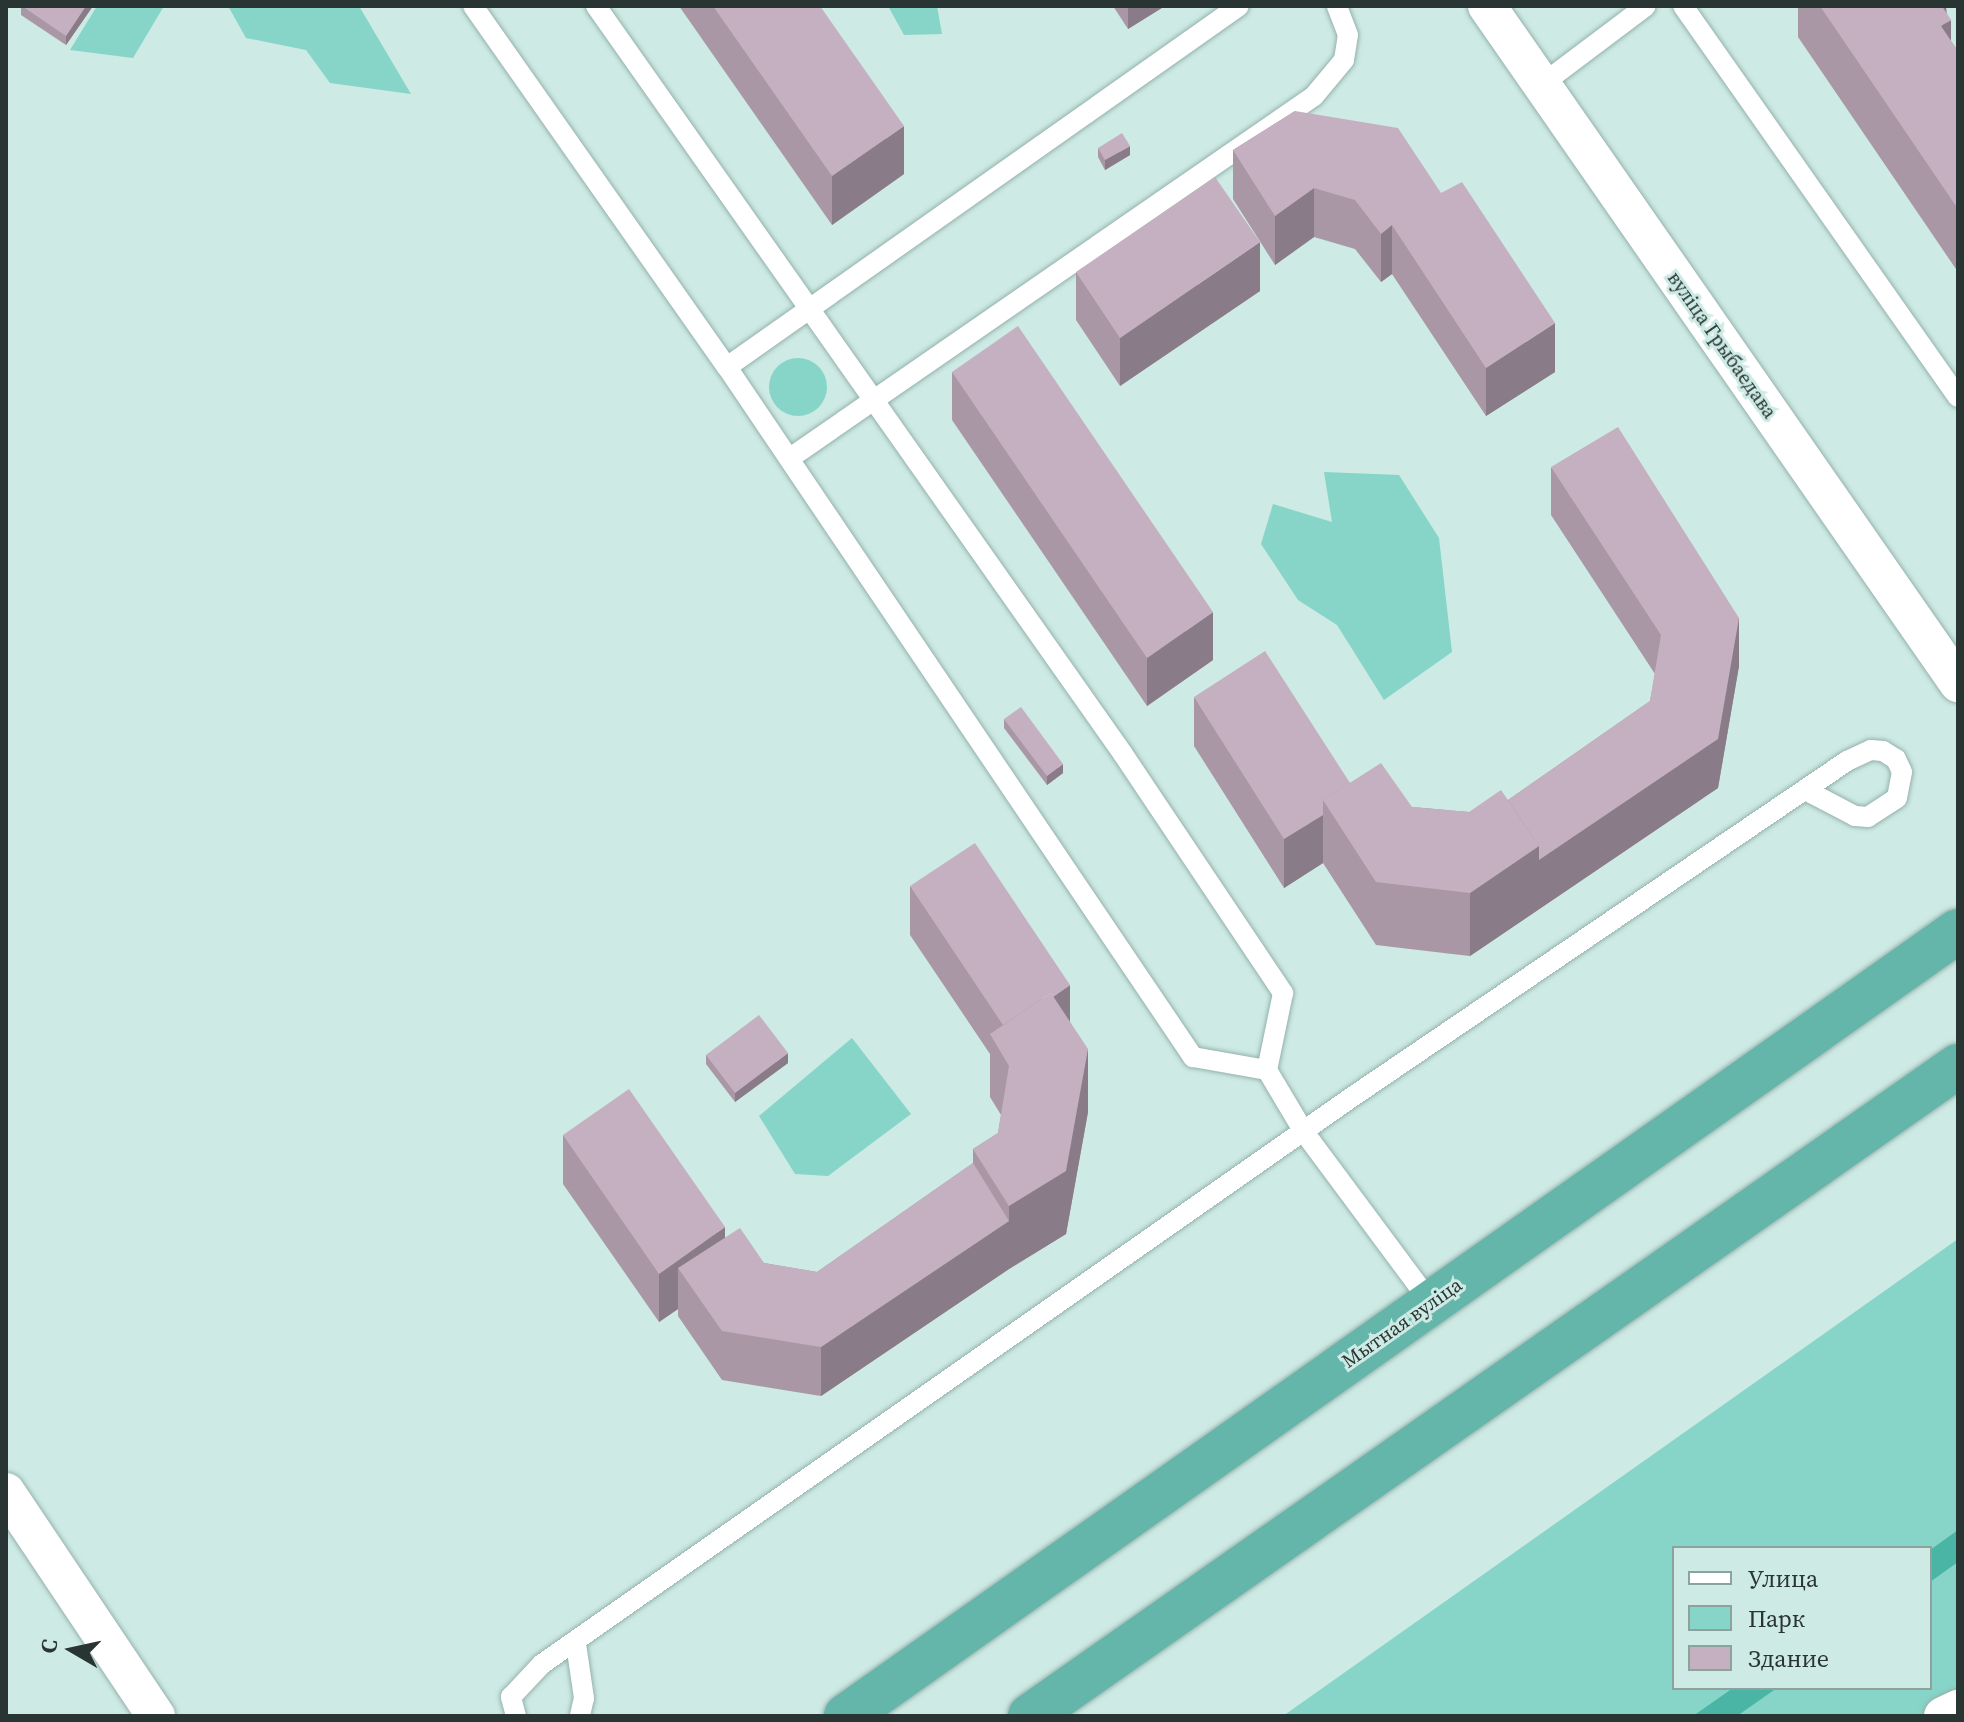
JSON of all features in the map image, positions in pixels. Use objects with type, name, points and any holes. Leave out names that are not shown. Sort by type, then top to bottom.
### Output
[{"type":"highway","name":"Мытная вуліца","points":[[846,1716],[1958,931]]},
{"type":"highway","points":[[1030,1716],[1958,1066]]},
{"type":"street","name":"вуліца Грыбаедава","points":[[1487,6],[1958,683]]},
{"type":"street","points":[[6,1492],[156,1716]]},
{"type":"street","points":[[1943,1716],[1958,1709]]},
{"type":"lane","points":[[473,6],[790,458],[1193,1057],[1267,1070]]},
{"type":"lane","points":[[596,6],[811,305],[1283,993],[1267,1070],[1304,1132],[1431,1303]]},
{"type":"lane","points":[[727,367],[1239,6]]},
{"type":"lane","points":[[790,458],[874,397],[1314,96],[1344,60],[1348,35],[1337,6]]},
{"type":"lane","points":[[1541,85],[1646,6]]},
{"type":"lane","points":[[1683,6],[1958,397]]},
{"type":"lane","points":[[516,1716],[511,1697],[518,1684],[1304,1132],[1809,792]]},
{"type":"lane","points":[[576,1644],[584,1698],[580,1716]]},
{"type":"green space","points":[[97,6],[164,6],[133,58],[70,50]]},
{"type":"green space","points":[[228,6],[359,6],[411,94],[330,83],[306,50],[246,38]]},
{"type":"green space","points":[[888,6],[937,6],[942,34],[904,35]]},
{"type":"green space","points":[[798,358],[818,367],[827,387],[818,407],[798,416],[778,407],[769,387],[778,367]]},
{"type":"green space","points":[[1324,472],[1399,475],[1439,538],[1452,652],[1384,700],[1337,625],[1298,600],[1261,544],[1273,504],[1332,522]]},
{"type":"green space","points":[[852,1038],[911,1114],[828,1176],[795,1174],[759,1116]]},
{"type":"green space","points":[[1958,1239],[1958,1716],[1283,1716]]},
{"type":"shaded area","points":[[1958,1530],[1958,1562],[1932,1581],[1932,1549]]},
{"type":"shaded area","points":[[1730,1690],[1774,1690],[1737,1716],[1693,1716]]},
{"type":"building","points":[[22,6],[86,6],[66,36]]},
{"type":"building","points":[[713,6],[820,6],[904,126],[832,176]]},
{"type":"building","points":[[1820,6],[1942,6],[1951,20],[1941,26],[1958,51],[1958,209]]},
{"type":"building","points":[[1295,111],[1398,128],[1441,193],[1462,182],[1555,323],[1486,368],[1392,225],[1381,234],[1355,200],[1314,188],[1275,216],[1233,150]]},
{"type":"building","points":[[1122,133],[1130,146],[1105,160],[1098,148]]},
{"type":"building","points":[[1215,177],[1260,242],[1120,338],[1076,272]]},
{"type":"building","points":[[1018,326],[1213,612],[1147,658],[952,372]]},
{"type":"building","points":[[1618,427],[1739,618],[1718,739],[1539,860],[1539,846],[1508,800],[1650,701],[1661,635],[1551,467]]},
{"type":"building","points":[[1265,651],[1350,783],[1323,800],[1323,815],[1284,839],[1194,697]]},
{"type":"building","points":[[1021,707],[1063,764],[1047,776],[1004,719]]},
{"type":"building","points":[[1381,763],[1412,807],[1469,812],[1501,790],[1539,846],[1470,893],[1376,882],[1323,800]]},
{"type":"building","points":[[975,843],[1070,985],[1053,997],[1051,993],[1003,1025],[910,886]]},
{"type":"building","points":[[1051,993],[1088,1049],[1066,1171],[1009,1206],[973,1149],[998,1133],[1009,1066],[990,1034]]},
{"type":"building","points":[[759,1015],[788,1053],[735,1093],[706,1055]]},
{"type":"building","points":[[629,1089],[725,1227],[659,1274],[563,1135]]},
{"type":"building","points":[[973,1163],[1009,1221],[821,1347],[722,1331],[678,1268],[740,1228],[764,1263],[817,1272]]}]
